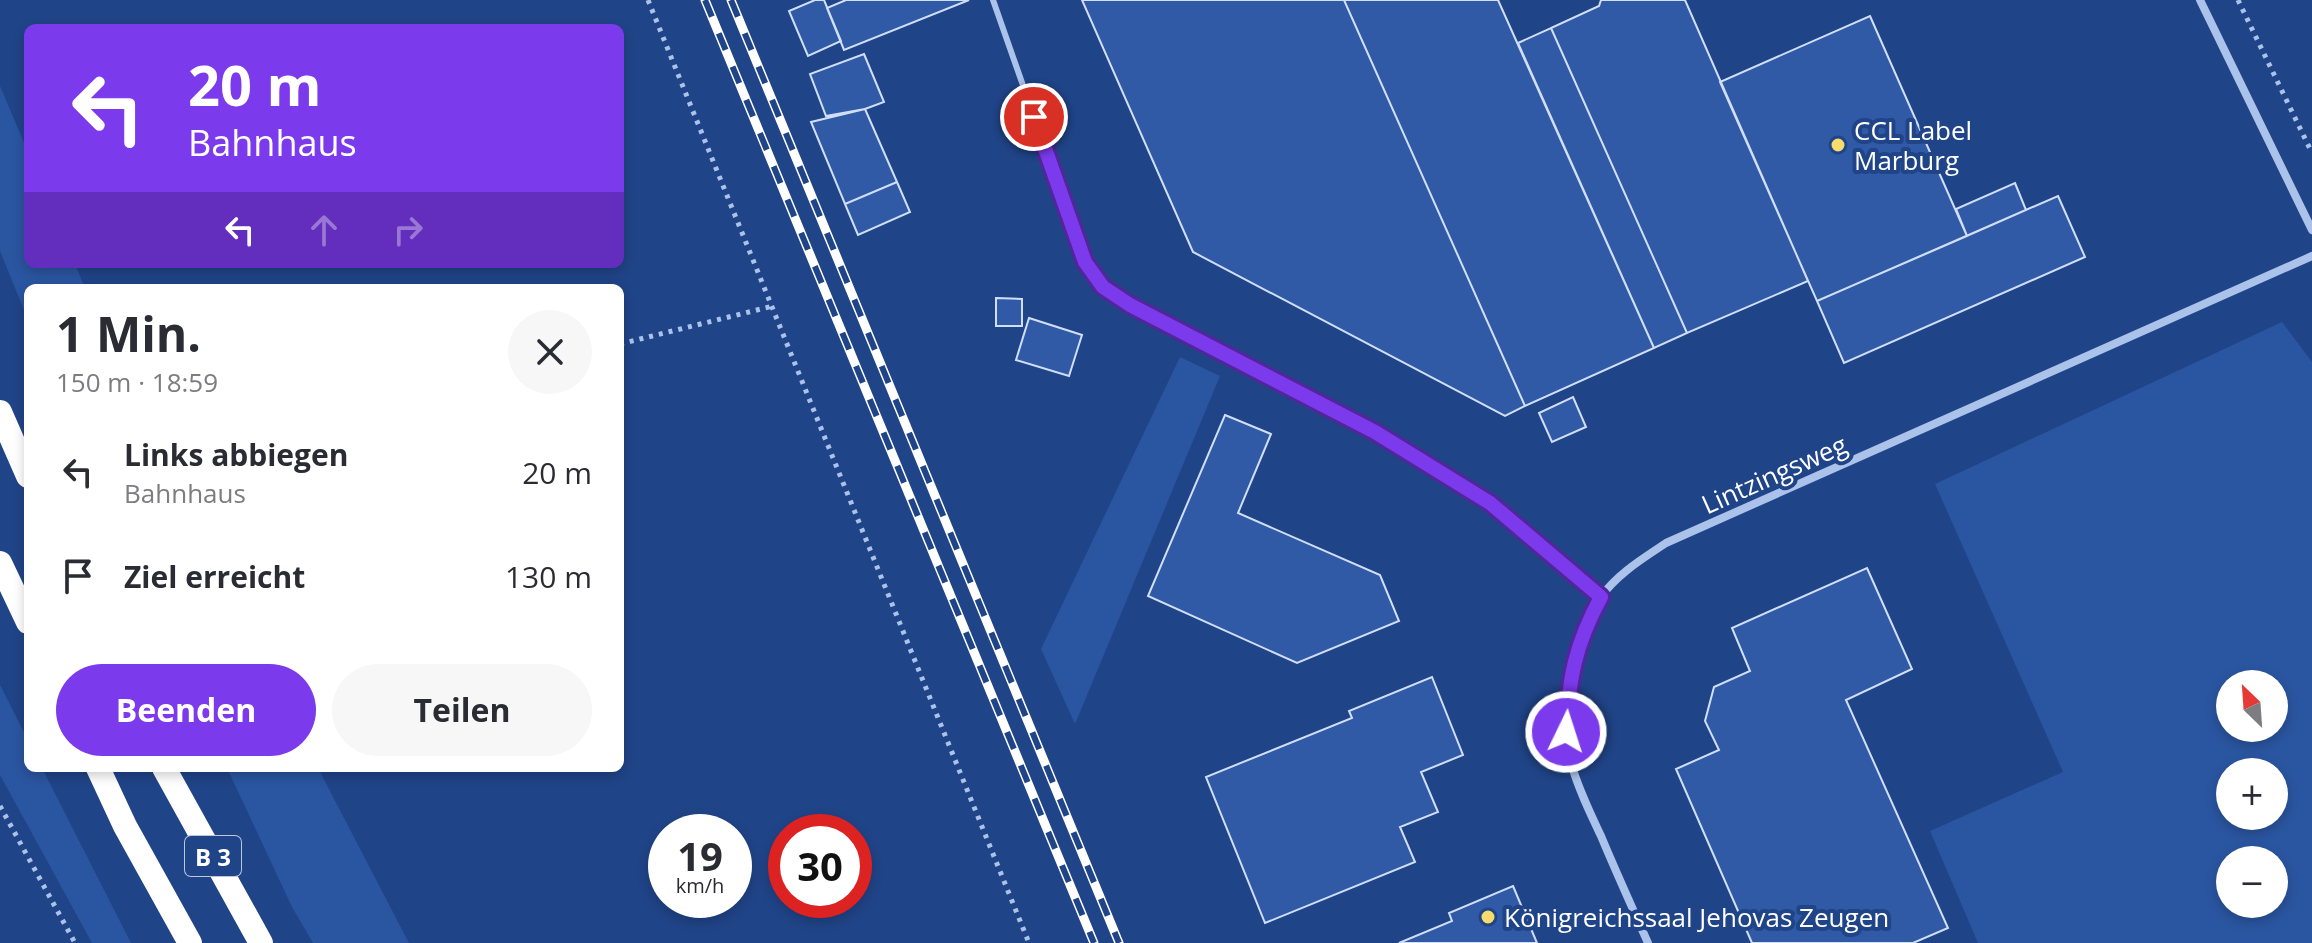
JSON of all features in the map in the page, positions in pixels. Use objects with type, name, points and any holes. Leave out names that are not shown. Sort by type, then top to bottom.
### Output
[{"type":"highway","points":[[0,412],[24,467]]},
{"type":"highway","points":[[0,563],[24,614]]},
{"type":"highway","name":"B 3","points":[[100,772],[125,826],[190,943]]},
{"type":"highway","name":"B 3","points":[[166,772],[261,943]]},
{"type":"street","points":[[2200,0],[2312,230]]},
{"type":"street","name":"Lintzingsweg","points":[[1648,943],[1587,805],[1571,763],[1566,732],[1574,657],[1586,624],[1601,597],[1627,570],[1666,543],[2312,256]]},
{"type":"lane","points":[[993,0],[1085,262],[1103,287],[1130,305],[1375,432],[1490,503],[1601,597]]},
{"type":"path","points":[[648,0],[1029,943]]},
{"type":"path","points":[[2238,0],[2312,153]]},
{"type":"path","points":[[624,343],[773,306]]},
{"type":"path","points":[[0,806],[75,943]]},
{"type":"shaded area","points":[[0,86],[24,143],[24,268],[77,268],[83,284],[24,284],[24,310],[0,251]]},
{"type":"shaded area","points":[[2282,322],[2312,362],[2312,943],[1978,943],[1930,831],[2063,772],[1935,484]]},
{"type":"shaded area","points":[[1180,357],[1220,376],[1075,724],[1041,649]]},
{"type":"shaded area","points":[[0,685],[24,732],[24,772],[44,772],[131,943],[92,943],[0,775]]},
{"type":"shaded area","points":[[229,772],[320,772],[409,943],[313,943],[292,907]]},
{"type":"building","points":[[815,0],[824,0],[841,41],[808,56],[789,11]]},
{"type":"building","points":[[846,0],[969,0],[844,50],[827,8]]},
{"type":"building","points":[[1082,0],[1344,0],[1525,406],[1505,416],[1193,252]]},
{"type":"building","points":[[1344,0],[1498,0],[1654,348],[1525,406]]},
{"type":"building","points":[[1601,0],[1685,0],[1808,281],[1687,333],[1551,28],[1599,6]]},
{"type":"building","name":"CCL Label Marburg","points":[[1870,16],[1967,236],[1817,301],[1720,82]]},
{"type":"building","points":[[1551,28],[1687,333],[1654,348],[1518,43]]},
{"type":"building","points":[[864,54],[884,102],[826,116],[810,74]]},
{"type":"building","points":[[865,109],[897,182],[845,204],[811,122]]},
{"type":"building","points":[[897,182],[910,212],[858,235],[845,204]]},
{"type":"building","points":[[2015,183],[2026,210],[1967,236],[1956,209]]},
{"type":"building","points":[[2058,196],[2085,257],[1844,363],[1817,301]]},
{"type":"building","points":[[996,298],[1022,299],[1022,326],[996,326]]},
{"type":"building","points":[[1029,318],[1082,335],[1069,376],[1016,360]]},
{"type":"building","points":[[1573,397],[1586,427],[1552,442],[1539,413]]},
{"type":"building","points":[[1225,415],[1271,434],[1238,513],[1380,575],[1399,621],[1297,663],[1148,596]]},
{"type":"building","points":[[1867,568],[1912,669],[1846,700],[1948,928],[1913,943],[1752,943],[1676,769],[1719,750],[1705,721],[1714,687],[1750,671],[1732,628]]},
{"type":"building","points":[[1432,677],[1463,755],[1421,772],[1438,812],[1400,827],[1415,862],[1265,923],[1206,777],[1352,718],[1349,711]]},
{"type":"building","name":"Königreichssaal Jehovas Zeugen","points":[[1513,886],[1537,943],[1399,943],[1452,921],[1449,913]]},
{"type":"railway","points":[[705,0],[1094,943]]},
{"type":"railway","points":[[731,0],[1119,943]]},
{"type":"place","name":"CCL Label Marburg","points":[[1838,145]]},
{"type":"place","name":"Königreichssaal Jehovas Zeugen","points":[[1488,917]]},
{"type":"route","points":[[1034,117],[1085,262],[1103,287],[1130,305],[1375,432],[1490,503],[1601,597],[1586,624],[1574,657],[1566,732]]}]
